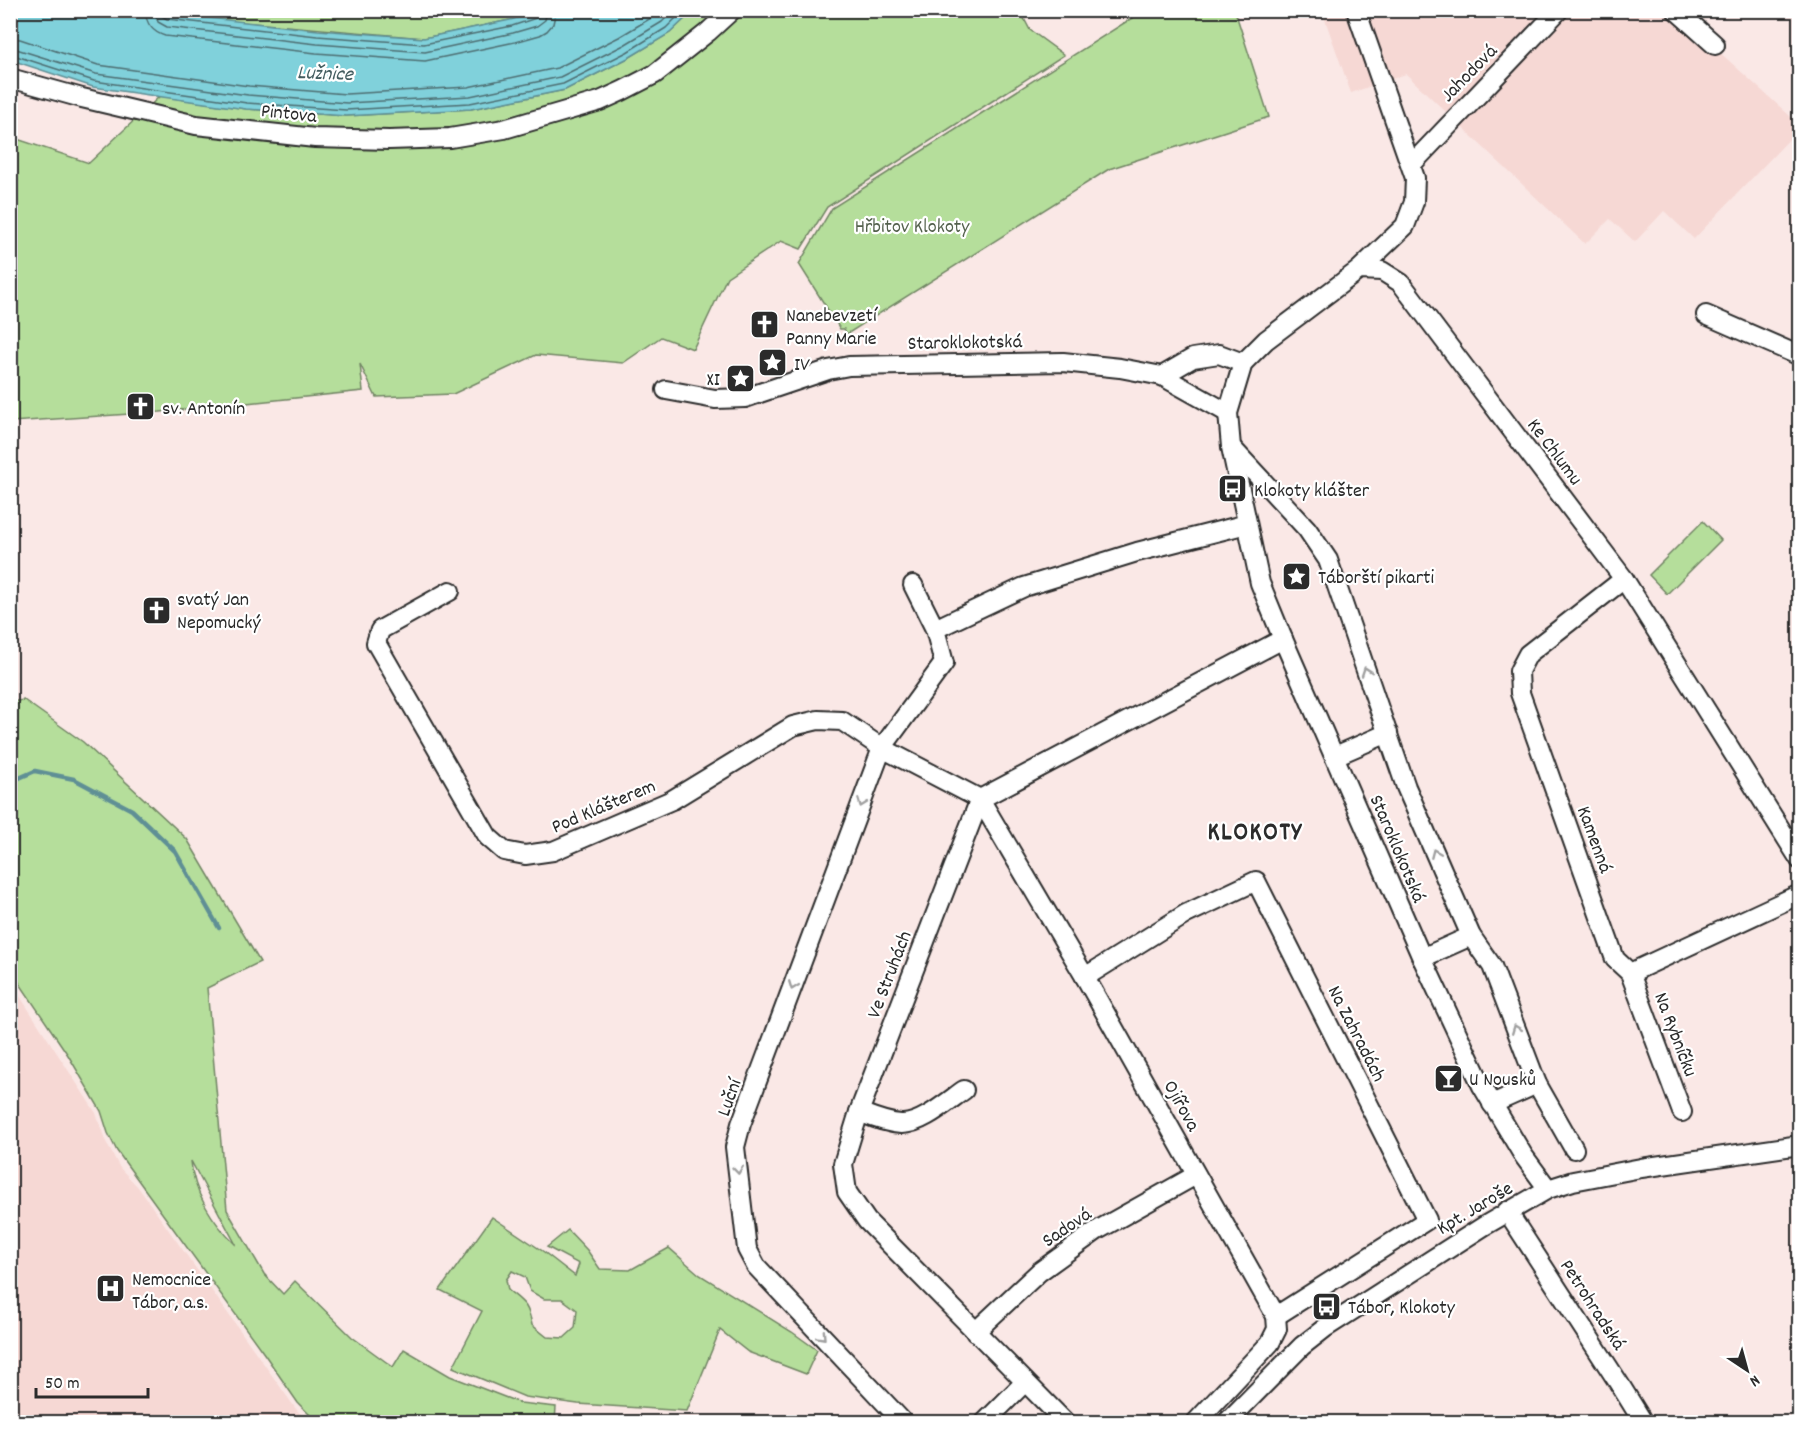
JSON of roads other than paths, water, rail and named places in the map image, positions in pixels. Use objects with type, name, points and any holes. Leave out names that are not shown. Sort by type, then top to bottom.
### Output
[{"type":"street","name":"Pintova","points":[[10,78],[196,125],[315,138],[389,140],[450,138],[504,129],[600,101],[655,74],[732,10]]},
{"type":"street","points":[[1228,413],[1243,363],[1266,340],[1359,270],[1405,226],[1414,202],[1415,178],[1356,10]]},
{"type":"street","name":"Jahodová","points":[[1411,165],[1559,10]]},
{"type":"street","points":[[1676,10],[1715,45]]},
{"type":"street","name":"Ke Chlumu","points":[[1359,270],[1382,271],[1401,283],[1624,579],[1800,860]]},
{"type":"street","points":[[1706,315],[1800,356]]},
{"type":"street","points":[[1162,376],[1192,358],[1210,355],[1219,354],[1243,363]]},
{"type":"street","name":"Staroklokotská","points":[[666,390],[714,399],[745,398],[828,370],[849,366],[1063,362],[1120,368],[1162,376],[1228,413],[1231,447],[1260,584],[1422,958],[1482,1086],[1523,1155],[1548,1190]]},
{"type":"street","name":"Staroklokotská","points":[[1231,447],[1307,529],[1328,560],[1406,787],[1471,936],[1492,966],[1537,1084],[1574,1149]]},
{"type":"street","points":[[913,585],[935,629],[1024,587],[1137,552],[1247,524]]},
{"type":"street","name":"Kamenná","points":[[1624,579],[1528,654],[1519,671],[1520,693],[1615,959],[1630,973]]},
{"type":"street","name":"Pod Klášterem","points":[[450,591],[380,630],[376,643],[488,837],[504,851],[525,855],[553,851],[606,830],[672,800],[793,726],[818,720],[842,721],[882,748],[980,799]]},
{"type":"street","name":"Luční","points":[[903,1422],[756,1266],[747,1250],[735,1147],[741,1124],[882,748],[944,663],[935,629]]},
{"type":"street","points":[[980,799],[1283,639]]},
{"type":"street","points":[[1335,756],[1388,733]]},
{"type":"street","name":"Ojířova","points":[[980,799],[1086,977],[1276,1316]]},
{"type":"street","name":"Ve Struhách","points":[[980,799],[859,1112],[843,1164],[847,1192],[867,1221],[1065,1422]]},
{"type":"street","name":"Na Zahradách","points":[[1086,977],[1186,914],[1256,881],[1427,1220],[1276,1316]]},
{"type":"street","points":[[1630,973],[1800,894]]},
{"type":"street","points":[[1422,958],[1471,936]]},
{"type":"street","name":"Na Rybníčku","points":[[1630,973],[1682,1112]]},
{"type":"street","points":[[1492,1104],[1537,1084]]},
{"type":"street","points":[[859,1112],[887,1122],[904,1124],[926,1116],[964,1090]]},
{"type":"street","name":"Kpt. Jaroše","points":[[1227,1422],[1302,1346],[1325,1328],[1508,1211],[1548,1190],[1573,1181],[1610,1173],[1799,1149]]},
{"type":"street","name":"Sadová","points":[[975,1332],[1039,1272],[1096,1231],[1197,1175]]},
{"type":"street","name":"Petrohradská","points":[[1508,1211],[1643,1422]]},
{"type":"street","points":[[1196,1422],[1270,1343],[1277,1329],[1276,1316]]},
{"type":"street","points":[[985,1422],[1025,1382]]},
{"type":"water","name":"Lužnice","points":[[11,10],[146,11],[318,30],[424,38],[543,11],[693,11],[670,33],[630,57],[565,90],[471,109],[346,116],[246,109],[93,87],[11,60]]},
{"type":"waterway","points":[[10,782],[35,771],[74,779],[132,810],[175,851],[219,928]]},
{"type":"place","name":"Nanebevzetí Panny Marie","points":[[765,325]]},
{"type":"place","name":"IV","points":[[773,363]]},
{"type":"place","name":"XI","points":[[741,378]]},
{"type":"place","name":"sv. Antonín","points":[[141,407]]},
{"type":"place","name":"Klokoty klášter","points":[[1233,489]]},
{"type":"place","name":"Táborští pikarti","points":[[1297,576]]},
{"type":"place","name":"svatý Jan Nepomucký","points":[[156,610]]},
{"type":"place","name":"U Nousků","points":[[1448,1078]]},
{"type":"place","name":"Nemocnice Tábor, a.s.","points":[[111,1289]]},
{"type":"place","name":"Tábor, Klokoty","points":[[1327,1306]]},
{"type":"district","name":"KLOKOTY","points":[[1255,830]]},
{"type":"park label","name":"Hřbitov Klokoty","points":[[912,225]]}]
